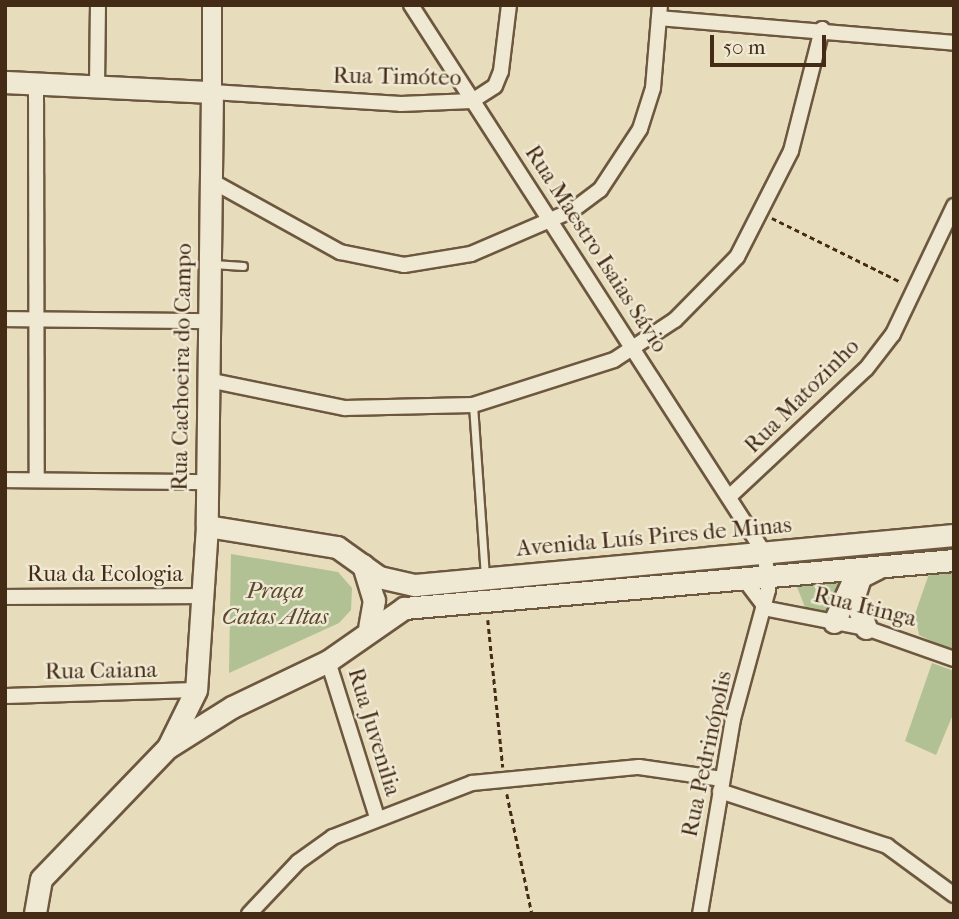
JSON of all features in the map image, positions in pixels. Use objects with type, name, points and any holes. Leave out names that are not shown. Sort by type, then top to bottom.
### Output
[{"type":"main road","points":[[5,82],[212,92]]},
{"type":"main road","name":"Rua Cachoeira do Campo","points":[[197,690],[207,526],[212,92]]},
{"type":"main road","points":[[31,913],[41,879],[168,747],[232,707],[328,661],[369,627],[374,600],[363,565],[337,547],[207,526]]},
{"type":"main road","name":"Avenida Luís Pires de Minas","points":[[369,627],[415,606],[486,589],[755,555],[954,535]]},
{"type":"main road","name":"Avenida Luís Pires de Minas","points":[[363,565],[404,584],[486,589],[744,579],[954,560]]},
{"type":"main road","points":[[866,628],[854,596],[860,577],[883,567]]},
{"type":"main road","points":[[834,622],[850,594],[847,570]]},
{"type":"main road","points":[[168,747],[197,690],[232,707]]},
{"type":"street","points":[[97,86],[98,5]]},
{"type":"street","name":"Rua Cachoeira do Campo","points":[[212,5],[212,92]]},
{"type":"street","name":"Rua Maestro Isaias Sávio","points":[[411,5],[729,498],[741,519],[755,555],[769,577]]},
{"type":"street","name":"Rua Timóteo","points":[[212,92],[401,104],[471,101],[495,86],[501,71],[509,5]]},
{"type":"street","points":[[210,180],[317,243],[404,265],[471,254],[550,221],[600,190],[640,129],[653,88],[660,12],[954,43]]},
{"type":"street","points":[[208,380],[345,408],[473,405],[556,383],[633,348],[713,284],[763,214],[791,151],[822,29]]},
{"type":"street","points":[[36,83],[37,480]]},
{"type":"street","name":"Rua Matozinho","points":[[729,498],[866,369],[916,290],[954,206]]},
{"type":"street","points":[[5,319],[209,321]]},
{"type":"street","points":[[5,480],[207,482]]},
{"type":"street","name":"Rua Pedrinópolis","points":[[700,914],[722,785],[769,577]]},
{"type":"street","points":[[744,579],[764,607]]},
{"type":"street","name":"Rua da Ecologia","points":[[5,597],[204,596]]},
{"type":"street","name":"Rua Itinga","points":[[764,607],[866,628],[954,659]]},
{"type":"street","name":"Rua Juvenilia","points":[[328,661],[377,817]]},
{"type":"street","name":"Rua Caiana","points":[[5,696],[197,690]]},
{"type":"street","points":[[249,914],[298,862],[377,817],[504,777],[639,767],[722,785],[887,846],[954,895]]},
{"type":"lane","points":[[209,264],[243,265]]},
{"type":"lane","points":[[473,405],[486,589]]},
{"type":"path","points":[[763,214],[916,290]]},
{"type":"path","points":[[486,589],[504,777],[532,914]]},
{"type":"green space","name":"Praça Catas Altas","points":[[231,554],[338,572],[352,588],[351,610],[339,623],[229,673]]},
{"type":"green space","points":[[954,569],[954,652],[919,635],[915,614],[930,571]]},
{"type":"green space","points":[[838,574],[845,582],[836,617],[808,615],[797,587],[804,577]]},
{"type":"green space","points":[[932,663],[954,671],[954,712],[936,755],[905,741]]}]
